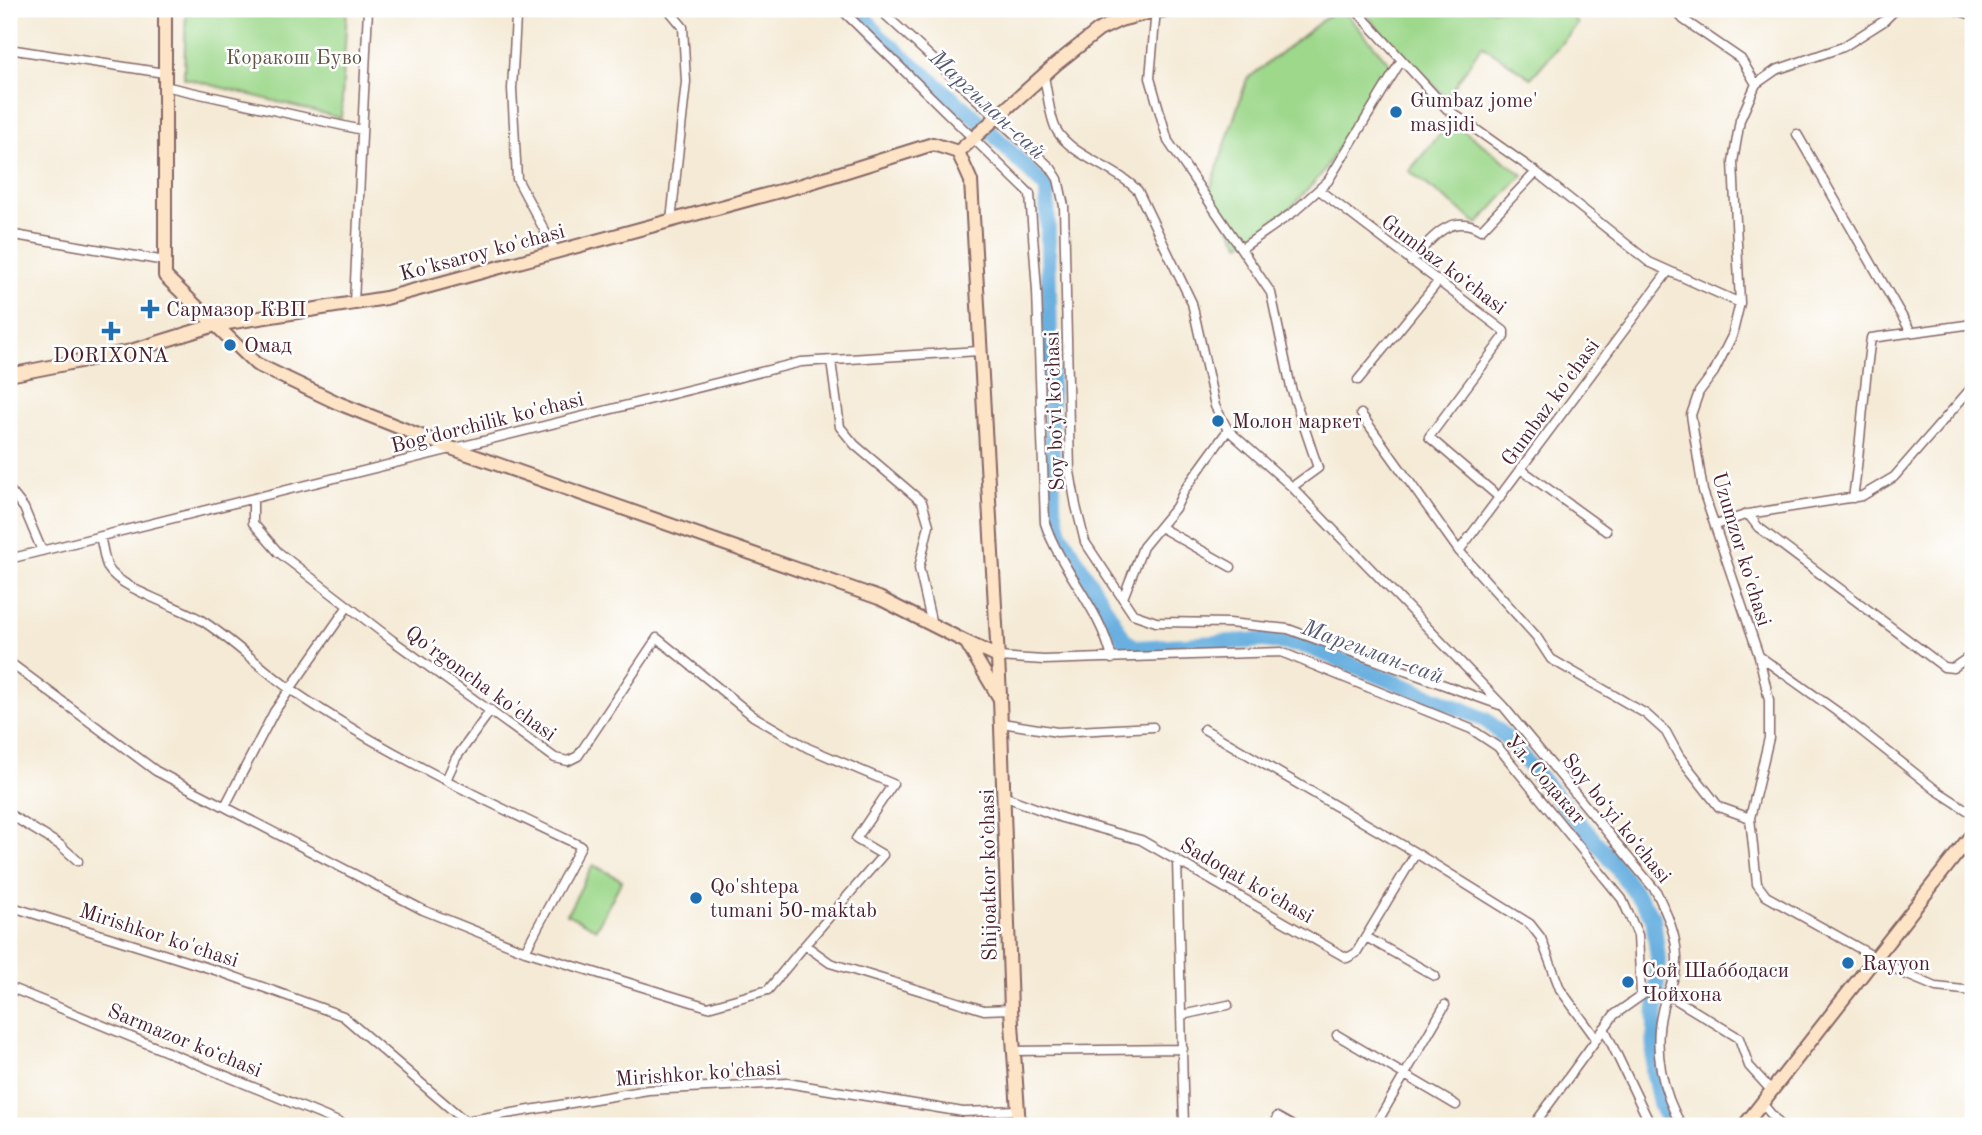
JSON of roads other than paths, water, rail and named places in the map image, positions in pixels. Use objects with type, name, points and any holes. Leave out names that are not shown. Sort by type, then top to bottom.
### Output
[{"type":"street","points":[[165,9],[165,276],[256,364],[338,402],[451,448],[879,598],[998,657]]},
{"type":"street","points":[[354,303],[368,9]]},
{"type":"street","points":[[556,252],[517,179],[512,89],[516,18],[578,9]]},
{"type":"street","points":[[668,9],[683,27],[686,82],[671,221]]},
{"type":"street","points":[[841,9],[1027,189],[1032,202],[1045,523],[1059,558],[1103,629],[1112,659]]},
{"type":"street","name":"Soy boʻyi koʻchasi","points":[[879,9],[1051,168],[1058,179],[1064,206],[1070,472],[1085,542],[1133,614],[1142,619],[1288,629],[1503,706]]},
{"type":"street","points":[[1000,699],[971,181],[958,152],[972,137],[1099,30],[1120,20],[1156,10],[1189,9]]},
{"type":"street","points":[[1356,9],[1447,108],[1536,172],[1667,273],[1740,303]]},
{"type":"street","points":[[1674,9],[1684,20],[1741,59],[1756,84],[1776,70],[1843,47],[1884,21],[1896,9]]},
{"type":"street","points":[[1951,9],[1973,15]]},
{"type":"street","points":[[1156,10],[1150,78],[1168,141],[1203,197],[1242,248],[1271,293],[1291,388],[1318,468],[1292,487]]},
{"type":"street","points":[[9,49],[164,73]]},
{"type":"street","points":[[1242,248],[1319,190],[1341,163],[1401,61]]},
{"type":"street","name":"Soy boʻyi koʻchasi","points":[[1044,77],[1056,131],[1068,142],[1129,181],[1138,191],[1192,303],[1215,406],[1228,430],[1292,487],[1503,706],[1656,891],[1667,915],[1678,961],[1665,994],[1658,1038],[1665,1091],[1682,1126]]},
{"type":"street","name":"Uzumzor ko'chasi","points":[[1756,84],[1740,120],[1733,162],[1740,303],[1732,336],[1714,372],[1699,392],[1691,415],[1703,491],[1759,656],[1769,700],[1769,738],[1750,818],[1757,884],[1760,890],[1873,958]]},
{"type":"street","points":[[164,86],[362,130]]},
{"type":"street","points":[[1797,134],[1911,332]]},
{"type":"street","name":"Ko'ksaroy ko'chasi","points":[[9,375],[131,351],[215,324],[386,298],[802,185],[933,144],[958,152]]},
{"type":"street","points":[[1411,262],[1448,226],[1465,222],[1481,230],[1536,172]]},
{"type":"street","name":"Gumbaz koʻchasi","points":[[1319,190],[1502,329],[1505,335],[1429,437],[1500,498]]},
{"type":"street","points":[[9,234],[165,261]]},
{"type":"street","name":"Gumbaz ko'chasi","points":[[1459,551],[1667,273]]},
{"type":"street","points":[[1358,380],[1437,282]]},
{"type":"street","points":[[1853,498],[1863,438],[1864,384],[1871,338],[1973,324]]},
{"type":"street","name":"Bog'dorchilik ko'chasi","points":[[9,559],[451,448],[701,390],[801,362],[979,351]]},
{"type":"street","points":[[831,361],[840,427],[855,446],[922,502],[929,525],[919,568],[932,625]]},
{"type":"street","points":[[1716,524],[1748,514],[1862,496],[1894,477],[1970,399],[1973,386]]},
{"type":"street","points":[[1362,414],[1459,551],[1536,636],[1552,659],[1646,715],[1666,732],[1679,756],[1719,807],[1750,818]]},
{"type":"street","points":[[1123,598],[1143,547],[1228,430]]},
{"type":"street","points":[[1522,470],[1606,531]]},
{"type":"street","points":[[9,489],[24,508],[42,551]]},
{"type":"street","name":"Qo'rgoncha ko'chasi","points":[[9,662],[156,771],[423,910],[525,951],[708,1007],[768,990],[883,855],[856,839],[893,784],[808,748],[753,716],[657,638],[578,756],[568,761],[555,758],[278,552],[254,523],[254,499]]},
{"type":"street","points":[[1748,514],[1758,527],[1944,667],[1953,668],[1973,654]]},
{"type":"street","points":[[1160,527],[1231,567]]},
{"type":"street","points":[[100,537],[108,568],[114,573],[148,596],[199,618],[289,688],[385,748],[581,846],[525,951]]},
{"type":"street","points":[[225,806],[289,688],[348,606]]},
{"type":"street","name":"Shijoatkor koʻchasi","points":[[962,640],[1000,699],[1018,1126]]},
{"type":"street","name":"Ул. Содакат","points":[[998,657],[1044,660],[1112,659],[1282,652],[1485,737],[1507,758],[1604,875],[1632,914],[1638,935],[1643,993]]},
{"type":"street","points":[[1759,656],[1839,713],[1936,790],[1973,814]]},
{"type":"street","points":[[446,780],[456,758],[491,710]]},
{"type":"street","points":[[1002,723],[1057,732],[1153,727]]},
{"type":"street","points":[[1204,729],[1416,853],[1530,925],[1541,937],[1560,989],[1595,1037]]},
{"type":"street","name":"Sadoqat koʻchasi","points":[[1006,797],[1062,818],[1141,840],[1343,957],[1353,956],[1416,853]]},
{"type":"street","points":[[9,814],[60,845],[78,861]]},
{"type":"street","points":[[1744,1126],[1770,1089],[1973,833]]},
{"type":"street","points":[[1177,860],[1184,1126]]},
{"type":"street","name":"Mirishkor ko'chasi","points":[[9,906],[218,971],[343,1016],[463,1124],[648,1090],[787,1083],[963,1112],[1018,1110]]},
{"type":"street","points":[[1366,937],[1435,976]]},
{"type":"street","points":[[805,945],[831,963],[984,1010],[1011,1009]]},
{"type":"street","points":[[1873,958],[1936,987],[1973,991]]},
{"type":"street","name":"Sarmazor koʻchasi","points":[[9,987],[348,1126]]},
{"type":"street","points":[[1533,1126],[1614,1014],[1643,993],[1665,994],[1739,1038],[1749,1066],[1770,1089]]},
{"type":"street","points":[[1182,1015],[1228,1005]]},
{"type":"street","points":[[1375,1126],[1445,1005]]},
{"type":"street","points":[[1604,1028],[1651,1126]]},
{"type":"street","points":[[1337,1035],[1456,1105]]},
{"type":"street","points":[[1013,1051],[1182,1049]]},
{"type":"street","points":[[1761,1102],[1781,1126]]},
{"type":"street","points":[[1277,1117],[1293,1126]]},
{"type":"waterway","name":"Маргилан-сай","points":[[858,9],[878,35],[986,127],[1047,189],[1053,505],[1060,533],[1125,641],[1137,648],[1264,640],[1306,646],[1487,721],[1505,737],[1608,856],[1653,917],[1658,959],[1653,1071],[1661,1107],[1671,1126]]},
{"type":"place","name":"Gumbaz jome' masjidi","points":[[1396,112]]},
{"type":"place","name":"Сармазор КВП","points":[[150,309]]},
{"type":"place","name":"DORIXONA","points":[[111,331]]},
{"type":"place","name":"Омад","points":[[230,345]]},
{"type":"place","name":"Молон маркет","points":[[1218,421]]},
{"type":"place","name":"Qo'shtepa tumani 50-maktab","points":[[696,898]]},
{"type":"place","name":"Rayyon","points":[[1848,963]]},
{"type":"place","name":"Сой Шаббодаси Чойхона","points":[[1628,982]]},
{"type":"park label","name":"Коракош Буво","points":[[294,57]]}]
